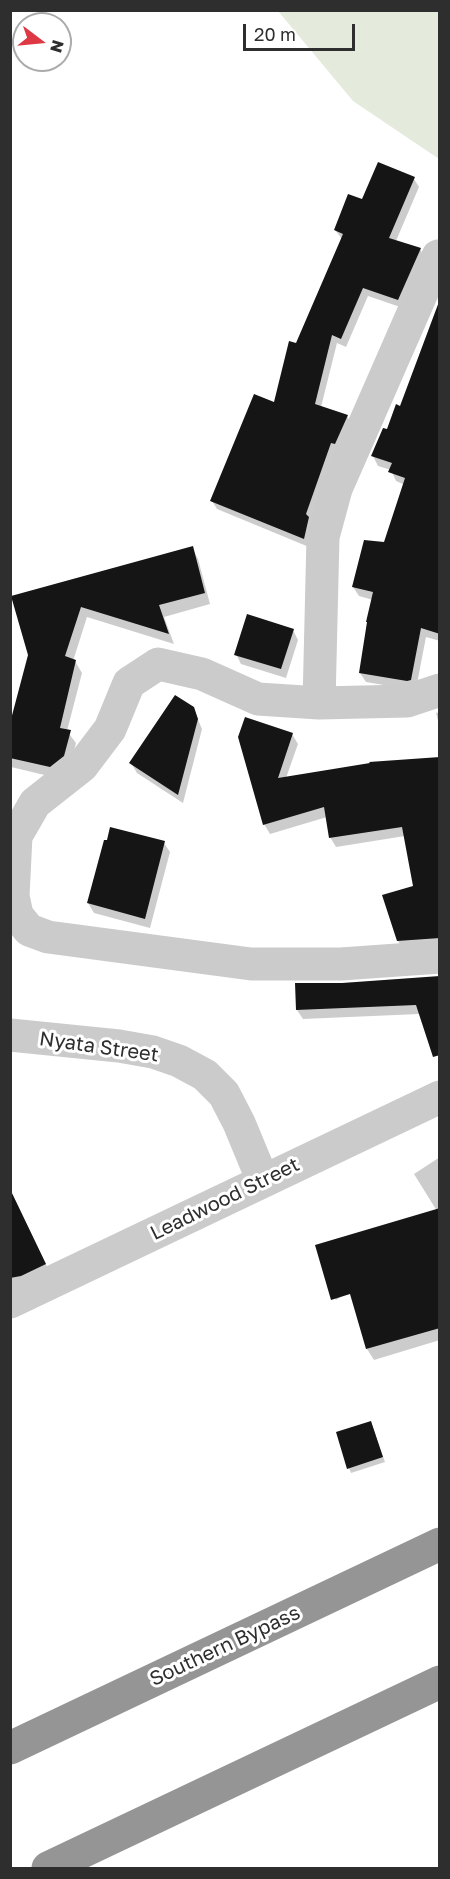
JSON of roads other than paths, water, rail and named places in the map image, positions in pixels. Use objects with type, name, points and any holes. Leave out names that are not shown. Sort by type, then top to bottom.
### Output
[{"type":"highway","name":"Southern Bypass","points":[[10,1748],[440,1544]]},
{"type":"highway","points":[[48,1869],[440,1683]]},
{"type":"street","points":[[319,703],[323,537],[336,489],[438,256]]},
{"type":"street","points":[[440,690],[407,701],[319,703],[258,699],[202,674],[158,664],[129,683],[110,729],[82,766],[35,803],[16,836],[13,896],[17,915],[29,930],[48,937],[251,964],[340,964],[440,957]]},
{"type":"street","name":"Nyata Street","points":[[10,1035],[119,1046],[153,1052],[179,1061],[205,1075],[224,1094],[239,1123],[263,1181]]},
{"type":"street","name":"Leadwood Street","points":[[10,1302],[440,1097]]}]
